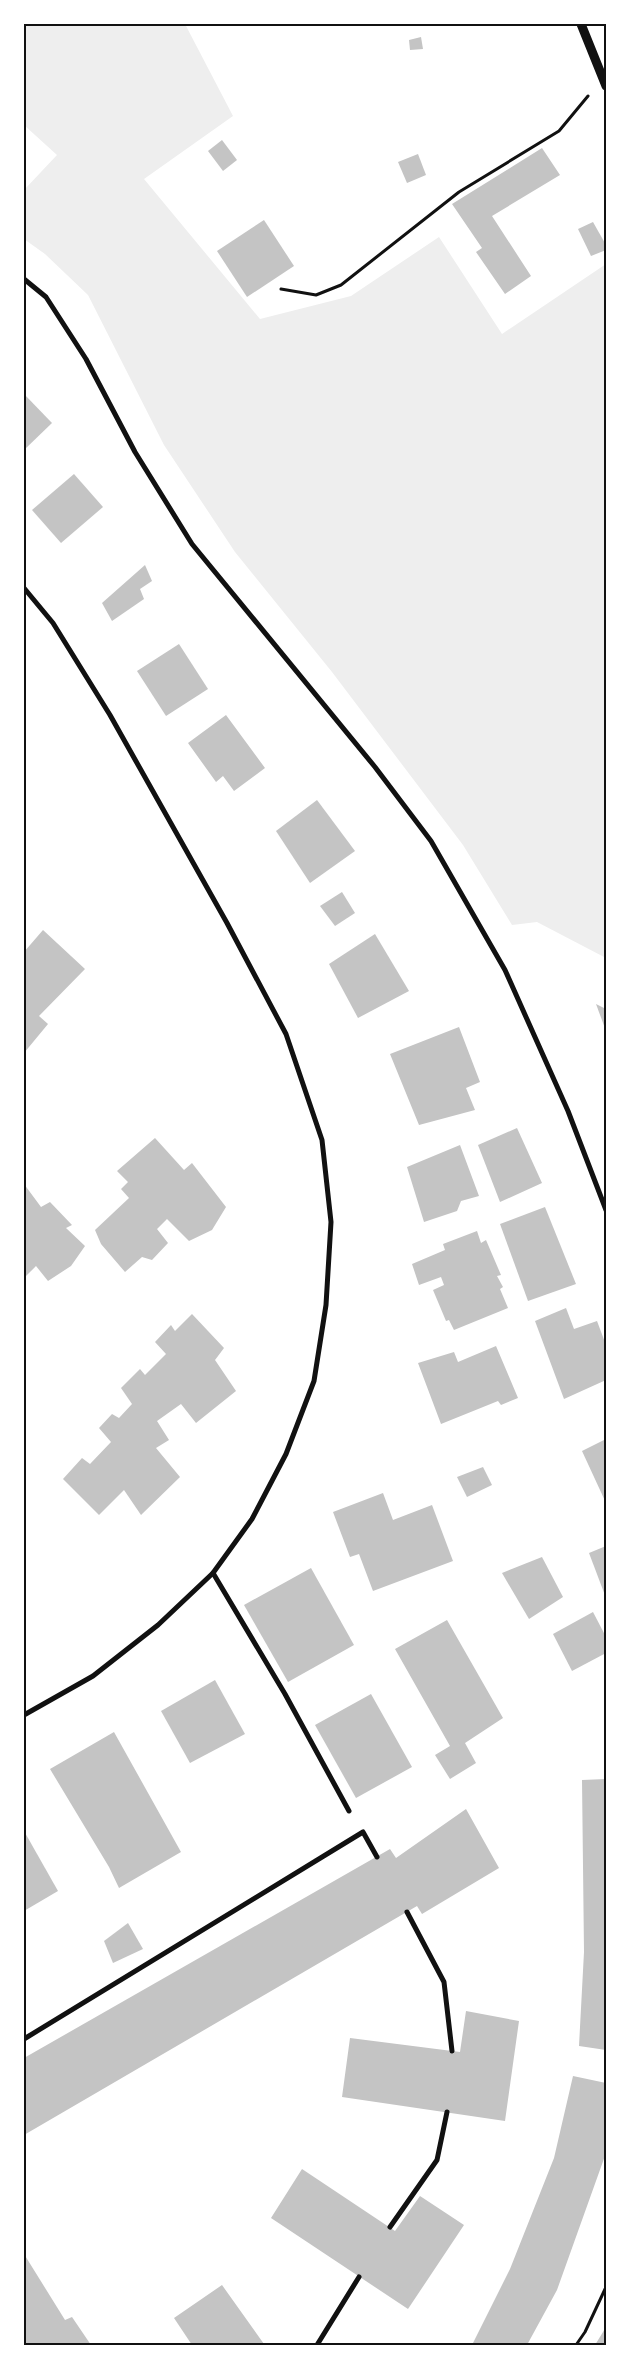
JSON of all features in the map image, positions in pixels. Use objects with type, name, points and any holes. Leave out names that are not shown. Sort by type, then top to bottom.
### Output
[{"type":"street","points":[[580,24],[606,86]]},
{"type":"street","points":[[24,279],[46,297],[86,359],[135,452],[192,544],[375,767],[431,841],[505,970],[568,1111],[606,1210]]},
{"type":"street","points":[[24,588],[53,623],[110,715],[232,931],[286,1034],[322,1140],[331,1222],[326,1305],[314,1381],[286,1454],[252,1519],[213,1572],[158,1626],[93,1676],[24,1715]]},
{"type":"street","points":[[213,1572],[285,1694],[349,1811]]},
{"type":"street","points":[[24,2039],[363,1832],[377,1856]]},
{"type":"street","points":[[407,1912],[444,1982],[452,2051]]},
{"type":"street","points":[[390,2227],[437,2160],[447,2112]]},
{"type":"street","points":[[317,2345],[359,2277]]},
{"type":"path","points":[[281,289],[316,295],[341,285],[459,192],[559,131],[589,95],[606,86]]},
{"type":"path","points":[[576,2345],[585,2332],[606,2287]]},
{"type":"shaded area","points":[[24,24],[185,24],[233,116],[144,179],[260,319],[351,296],[439,237],[502,334],[606,264],[606,958],[537,922],[512,925],[463,845],[332,672],[235,552],[164,445],[88,295],[45,254],[24,239],[24,190],[57,155],[24,125]]},
{"type":"building","points":[[421,37],[423,49],[410,50],[409,40]]},
{"type":"building","points":[[222,140],[237,160],[223,171],[208,151]]},
{"type":"building","points":[[542,148],[560,175],[492,216],[531,276],[505,294],[476,252],[482,248],[452,204]]},
{"type":"building","points":[[418,154],[426,175],[407,183],[398,162]]},
{"type":"building","points":[[264,220],[294,266],[247,297],[217,251]]},
{"type":"building","points":[[593,222],[606,245],[606,250],[591,256],[578,229]]},
{"type":"building","points":[[24,394],[52,423],[24,450]]},
{"type":"building","points":[[74,474],[103,507],[61,543],[32,510]]},
{"type":"building","points":[[145,565],[152,581],[140,589],[144,599],[112,621],[102,603]]},
{"type":"building","points":[[179,644],[208,689],[166,716],[137,671]]},
{"type":"building","points":[[226,715],[265,768],[234,791],[223,776],[216,782],[188,743]]},
{"type":"building","points":[[317,800],[355,851],[310,883],[276,831]]},
{"type":"building","points":[[342,892],[355,913],[335,926],[320,906]]},
{"type":"building","points":[[43,930],[85,969],[39,1016],[48,1024],[24,1053],[24,952]]},
{"type":"building","points":[[375,934],[409,991],[358,1018],[329,964]]},
{"type":"building","points":[[596,1004],[606,1009],[606,1031]]},
{"type":"building","points":[[459,1027],[480,1082],[466,1088],[475,1110],[419,1125],[390,1054]]},
{"type":"building","points":[[517,1128],[542,1183],[500,1202],[478,1145]]},
{"type":"building","points":[[155,1138],[184,1170],[192,1163],[226,1207],[212,1230],[189,1241],[167,1219],[157,1229],[168,1243],[152,1260],[142,1257],[125,1272],[101,1244],[95,1230],[129,1198],[121,1189],[128,1182],[117,1171]]},
{"type":"building","points":[[460,1145],[479,1196],[461,1201],[457,1211],[424,1222],[407,1167]]},
{"type":"building","points":[[24,1184],[41,1207],[50,1202],[72,1225],[66,1228],[85,1246],[71,1266],[48,1281],[36,1266],[24,1278]]},
{"type":"building","points":[[545,1207],[576,1284],[528,1301],[500,1224]]},
{"type":"building","points":[[477,1231],[481,1243],[486,1240],[501,1275],[497,1276],[503,1287],[500,1289],[508,1308],[454,1330],[449,1320],[446,1321],[433,1290],[444,1285],[441,1277],[419,1285],[412,1264],[445,1250],[443,1244]]},
{"type":"building","points":[[566,1308],[574,1329],[597,1321],[606,1345],[606,1380],[564,1399],[535,1321]]},
{"type":"building","points":[[192,1314],[224,1348],[215,1360],[236,1391],[196,1423],[181,1404],[157,1421],[169,1440],[156,1448],[180,1477],[141,1515],[124,1490],[99,1515],[63,1479],[82,1458],[90,1464],[111,1442],[99,1428],[112,1414],[119,1418],[132,1404],[121,1388],[140,1369],[145,1375],[166,1354],[155,1342],[171,1325],[175,1331]]},
{"type":"building","points":[[496,1346],[518,1398],[501,1405],[498,1401],[441,1424],[418,1363],[454,1352],[458,1362]]},
{"type":"building","points":[[606,1439],[606,1503],[582,1451]]},
{"type":"building","points":[[483,1467],[492,1485],[467,1497],[457,1477]]},
{"type":"building","points":[[383,1493],[393,1520],[432,1505],[453,1561],[373,1591],[359,1554],[350,1557],[333,1512]]},
{"type":"building","points":[[606,1546],[606,1598],[589,1553]]},
{"type":"building","points":[[542,1557],[563,1597],[529,1619],[502,1573]]},
{"type":"building","points":[[311,1568],[354,1645],[288,1682],[244,1605]]},
{"type":"building","points":[[593,1612],[606,1637],[606,1653],[572,1671],[553,1634]]},
{"type":"building","points":[[447,1620],[503,1718],[465,1743],[476,1763],[450,1779],[435,1755],[450,1746],[395,1649]]},
{"type":"building","points":[[215,1680],[245,1734],[190,1763],[161,1711]]},
{"type":"building","points":[[371,1694],[412,1767],[356,1798],[315,1725]]},
{"type":"building","points":[[114,1732],[181,1852],[119,1888],[109,1867],[50,1769]]},
{"type":"building","points":[[606,1779],[606,2050],[579,2046],[584,1952],[582,1780]]},
{"type":"building","points":[[466,1809],[499,1868],[422,1914],[417,1906],[24,2135],[24,2058],[390,1849],[396,1858]]},
{"type":"building","points":[[24,1831],[58,1891],[24,1911]]},
{"type":"building","points":[[128,1923],[143,1949],[113,1963],[104,1941]]},
{"type":"building","points":[[466,2011],[519,2021],[505,2121],[342,2097],[350,2038],[460,2052]]},
{"type":"building","points":[[573,2076],[606,2083],[606,2153],[557,2290],[527,2345],[472,2345],[510,2269],[554,2158]]},
{"type":"building","points":[[302,2169],[395,2231],[420,2196],[464,2225],[408,2309],[271,2218]]},
{"type":"building","points":[[24,2254],[65,2320],[72,2317],[91,2345],[24,2345]]},
{"type":"building","points":[[222,2285],[265,2345],[192,2345],[174,2318]]},
{"type":"building","points":[[606,2326],[606,2345],[595,2345],[603,2332]]}]
